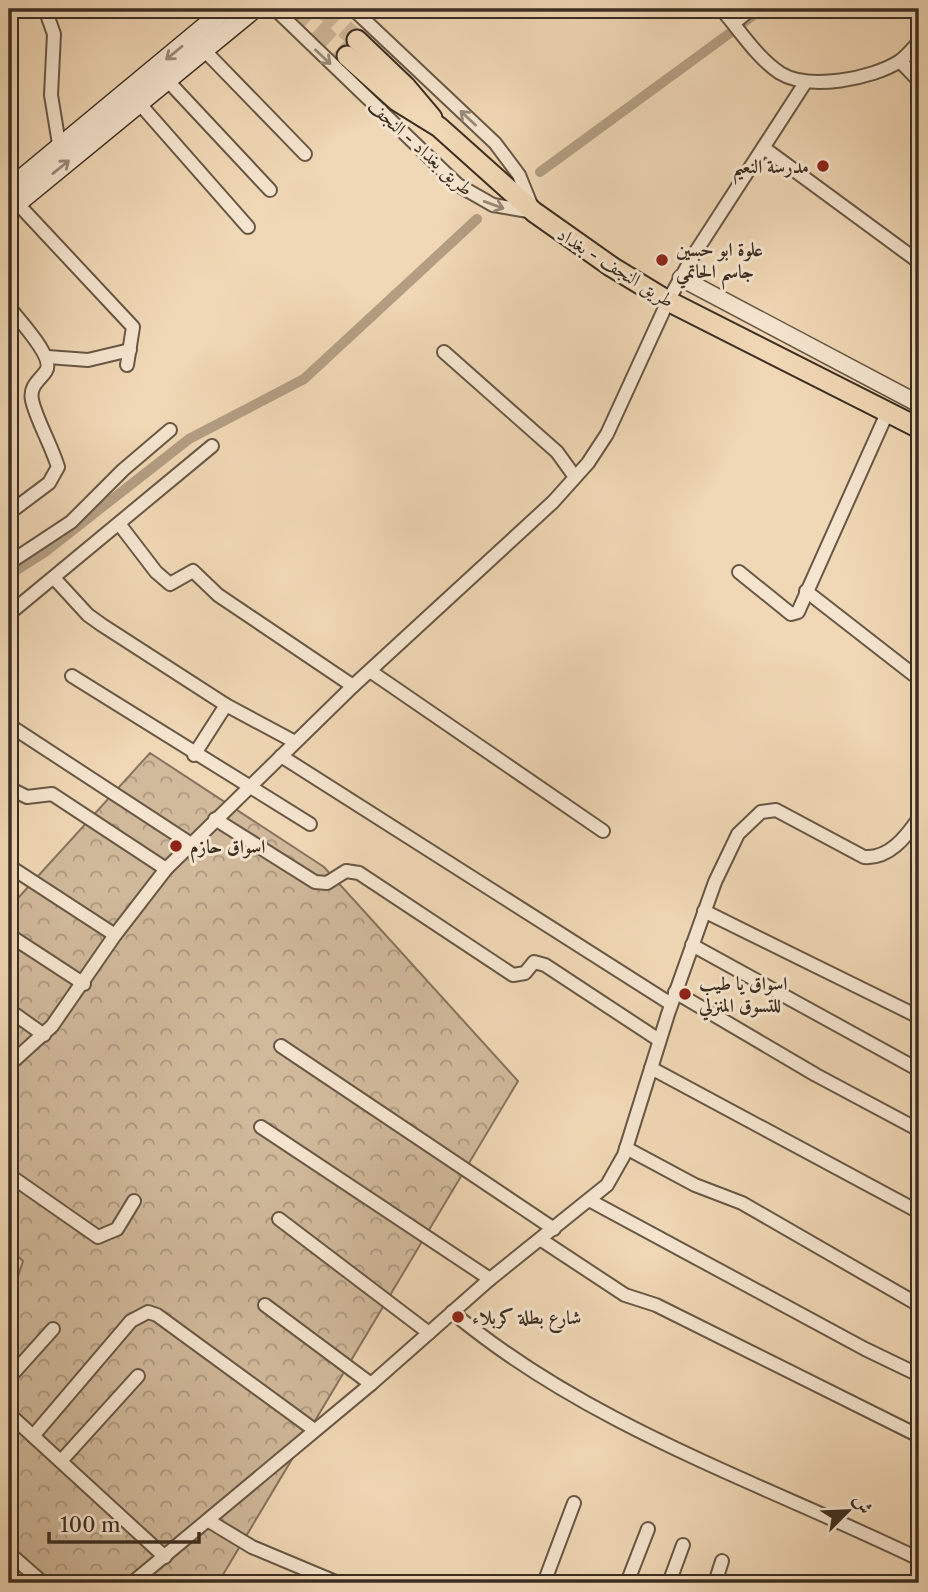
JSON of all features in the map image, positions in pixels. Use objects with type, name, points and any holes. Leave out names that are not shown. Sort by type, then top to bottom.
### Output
[{"type":"main road","points":[[12,201],[60,150],[226,9]]},
{"type":"main road","points":[[12,201],[139,103],[254,9]]},
{"type":"main road","name":"طريق بغداد - النجف","points":[[352,48],[405,86],[439,127]]},
{"type":"main road","name":"طريق النجف - بغداد","points":[[439,127],[534,212],[586,250],[668,301],[919,428]]},
{"type":"street","points":[[45,9],[54,34],[51,94],[60,150]]},
{"type":"street","name":"طريق بغداد - النجف","points":[[275,9],[458,185],[494,205],[534,212]]},
{"type":"street","points":[[353,9],[495,143],[519,175],[534,212]]},
{"type":"street","points":[[721,9],[766,62],[782,74],[805,83],[830,82],[874,72],[900,61],[919,42]]},
{"type":"street","points":[[734,23],[751,9]]},
{"type":"street","points":[[204,50],[305,154]]},
{"type":"street","points":[[900,61],[919,81]]},
{"type":"street","points":[[167,80],[270,190]]},
{"type":"street","points":[[9,1065],[44,1035],[166,869],[353,686],[553,502],[575,477],[607,434],[681,278],[805,83]]},
{"type":"street","points":[[139,103],[248,227]]},
{"type":"street","points":[[764,148],[919,262]]},
{"type":"street","points":[[12,201],[133,327],[127,365]]},
{"type":"street","points":[[681,278],[919,404]]},
{"type":"street","points":[[9,307],[48,357],[47,370],[33,387],[31,398],[50,440],[58,467],[50,483],[9,513]]},
{"type":"street","points":[[48,357],[88,360],[130,350]]},
{"type":"street","points":[[444,352],[557,452],[575,477]]},
{"type":"street","points":[[739,572],[793,614],[797,612],[888,411]]},
{"type":"street","points":[[9,563],[71,522],[123,470],[170,430]]},
{"type":"street","points":[[9,614],[120,525],[212,446]]},
{"type":"street","points":[[120,525],[156,572],[170,584],[193,571],[218,594],[353,686]]},
{"type":"street","points":[[54,578],[88,615],[226,705],[295,742]]},
{"type":"street","points":[[806,592],[919,679]]},
{"type":"street","points":[[370,671],[603,831]]},
{"type":"street","points":[[72,676],[194,755],[310,824]]},
{"type":"street","points":[[194,755],[226,705]]},
{"type":"street","points":[[9,726],[191,844]]},
{"type":"street","points":[[281,756],[673,998],[919,1130]]},
{"type":"street","points":[[9,788],[27,797],[52,794],[166,869]]},
{"type":"street","points":[[132,1583],[209,1521],[490,1279],[607,1185],[626,1148],[659,1040],[704,911],[738,835],[761,812],[776,810],[864,857],[877,858],[891,850],[919,818]]},
{"type":"street","points":[[215,819],[315,882],[327,883],[346,871],[359,873],[513,975],[526,973],[534,962],[545,965],[659,1040]]},
{"type":"street","points":[[9,866],[115,935]]},
{"type":"street","points":[[704,911],[919,1017]]},
{"type":"street","points":[[9,935],[84,984]]},
{"type":"street","points":[[692,945],[919,1070]]},
{"type":"street","points":[[9,1010],[44,1035]]},
{"type":"street","points":[[281,1046],[554,1228]]},
{"type":"street","points":[[651,1068],[919,1212]]},
{"type":"street","points":[[261,1127],[490,1279]]},
{"type":"street","points":[[626,1148],[695,1185],[742,1203],[919,1305]]},
{"type":"street","points":[[9,1175],[98,1237],[117,1229],[134,1201]]},
{"type":"street","points":[[589,1200],[865,1349],[919,1375]]},
{"type":"street","points":[[279,1219],[429,1333]]},
{"type":"street","points":[[540,1239],[625,1295],[656,1305],[919,1436]]},
{"type":"street","points":[[265,1305],[370,1384]]},
{"type":"street","points":[[33,1436],[131,1321],[148,1312],[157,1315],[313,1430]]},
{"type":"street","points":[[452,1312],[527,1369],[603,1414],[723,1473],[919,1559]]},
{"type":"street","points":[[9,1378],[53,1329]]},
{"type":"street","points":[[61,1461],[138,1376]]},
{"type":"street","points":[[9,1414],[165,1557]]},
{"type":"street","points":[[544,1583],[574,1503]]},
{"type":"street","points":[[209,1521],[251,1547],[338,1583]]},
{"type":"street","points":[[627,1583],[648,1529]]},
{"type":"street","points":[[669,1583],[683,1545]]},
{"type":"street","points":[[9,1553],[43,1583]]},
{"type":"street","points":[[715,1583],[722,1561]]},
{"type":"green space","points":[[150,753],[324,867],[518,1081],[218,1583],[9,1583],[9,1304],[23,1261],[9,1248],[9,908]]},
{"type":"waterway","points":[[744,22],[761,9]]},
{"type":"waterway","points":[[540,172],[730,33]]},
{"type":"waterway","points":[[9,575],[45,552],[189,439],[304,379],[477,219]]},
{"type":"tunnel","points":[[295,9],[347,56]]},
{"type":"tunnel","points":[[323,9],[357,40]]},
{"type":"place","name":"مدرسة النعيم","points":[[823,166]]},
{"type":"place","name":"علوة ابو حسين جاسم الحاتمي","points":[[662,260]]},
{"type":"place","name":"اسواق حازم","points":[[176,846]]},
{"type":"place","name":"اسواق يا طيب للتسوق المنزلي","points":[[685,994]]},
{"type":"place","name":"شارع بطلة كربلاء","points":[[458,1317]]}]
